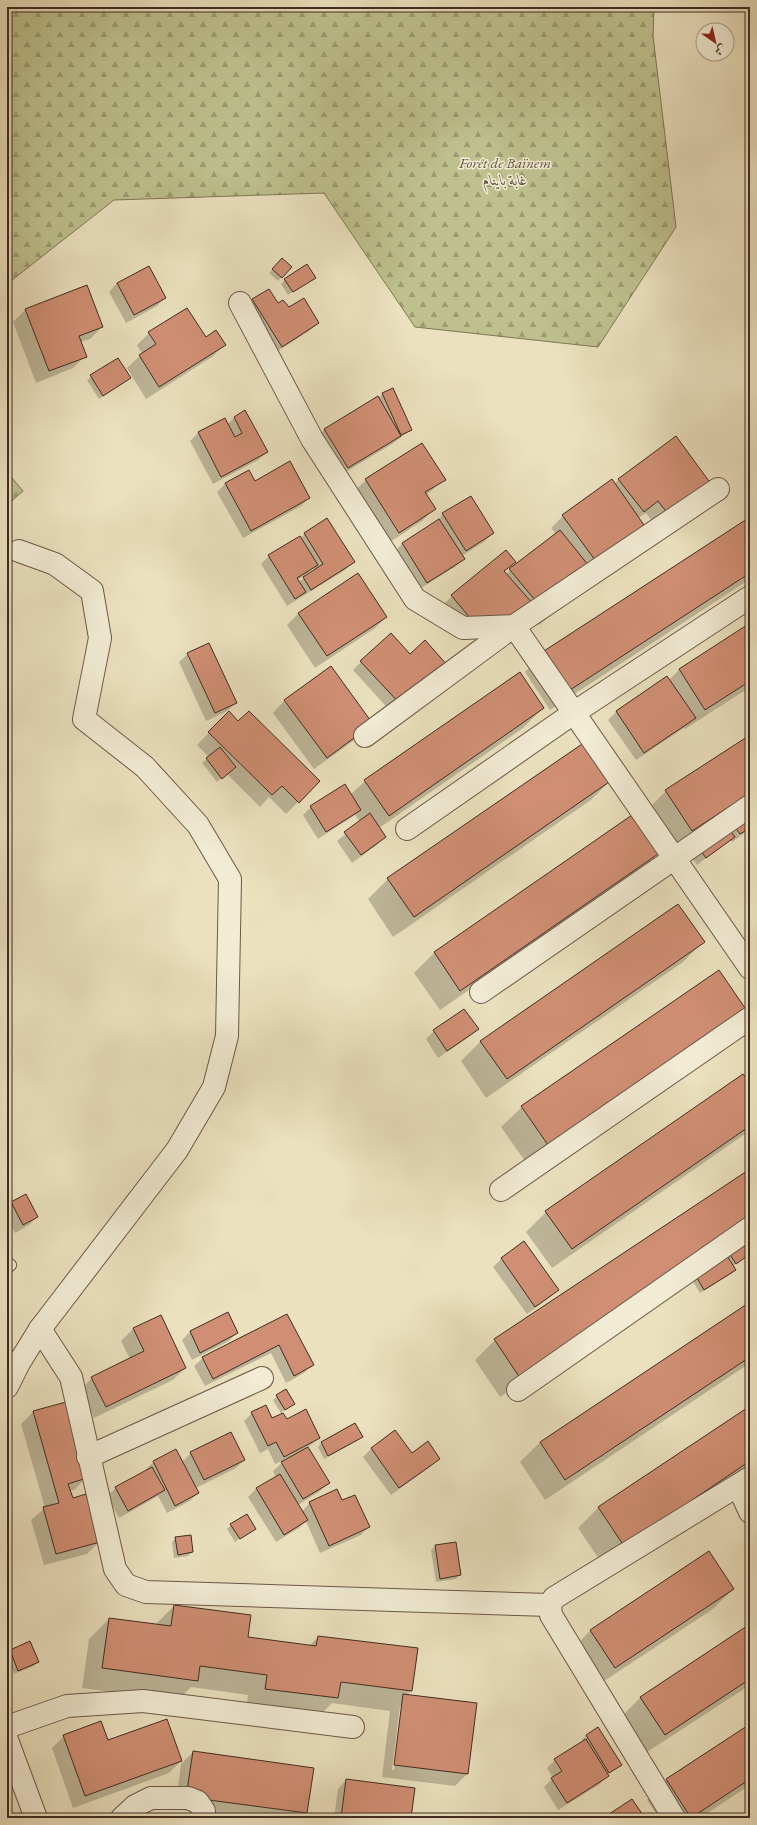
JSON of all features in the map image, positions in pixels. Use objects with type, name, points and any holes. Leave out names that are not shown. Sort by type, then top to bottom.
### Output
[{"type":"street","points":[[240,303],[312,438],[415,599],[463,628],[514,626]]},
{"type":"street","points":[[365,736],[514,626],[718,489]]},
{"type":"street","points":[[7,1387],[13,1359],[40,1329],[177,1150],[214,1087],[227,1036],[230,879],[198,825],[145,767],[84,719],[100,638],[92,591],[56,564],[19,552]]},
{"type":"street","points":[[407,829],[574,712],[750,597]]},
{"type":"street","points":[[514,626],[750,968]]},
{"type":"street","points":[[481,992],[750,806]]},
{"type":"street","points":[[501,1190],[750,1018]]},
{"type":"street","points":[[518,1390],[750,1228]]},
{"type":"street","points":[[40,1329],[71,1378],[115,1569],[126,1585],[146,1592],[550,1605]]},
{"type":"street","points":[[88,1457],[262,1378]]},
{"type":"street","points":[[674,1818],[551,1615],[550,1605],[554,1598],[744,1482],[750,1512]]},
{"type":"street","points":[[7,1727],[67,1706],[144,1701],[352,1727]]},
{"type":"street","points":[[7,1740],[36,1818]]},
{"type":"street","points":[[122,1818],[135,1806],[151,1798],[188,1798],[198,1802],[204,1812],[204,1818]]},
{"type":"green space","name":"Forêt de Baïnem غابة باينام","points":[[7,7],[654,7],[653,36],[676,227],[598,347],[415,327],[324,193],[114,200],[7,284]]},
{"type":"green space","points":[[7,472],[23,491],[7,505]]},
{"type":"building","points":[[282,258],[292,267],[282,278],[272,269]]},
{"type":"building","points":[[307,264],[316,278],[293,292],[284,279]]},
{"type":"building","points":[[149,266],[166,298],[134,315],[117,283]]},
{"type":"building","points":[[87,285],[103,327],[79,336],[87,357],[49,371],[25,309]]},
{"type":"building","points":[[269,289],[278,303],[283,300],[289,307],[304,298],[319,323],[282,347],[252,299]]},
{"type":"building","points":[[187,308],[206,337],[216,330],[226,345],[159,387],[139,355],[156,344],[148,332]]},
{"type":"building","points":[[118,358],[131,378],[103,396],[90,375]]},
{"type":"building","points":[[393,388],[412,430],[401,435],[382,393]]},
{"type":"building","points":[[378,396],[401,436],[348,468],[324,429]]},
{"type":"building","points":[[245,410],[268,452],[221,477],[198,432],[225,418],[235,437],[242,433],[234,417]]},
{"type":"building","points":[[676,436],[714,488],[672,519],[658,501],[644,512],[618,479]]},
{"type":"building","points":[[422,443],[446,480],[425,492],[436,509],[399,533],[365,479]]},
{"type":"building","points":[[290,461],[310,498],[251,531],[225,483],[249,470],[255,481]]},
{"type":"building","points":[[612,479],[644,525],[595,560],[562,515]]},
{"type":"building","points":[[471,496],[494,533],[466,551],[442,513]]},
{"type":"building","points":[[750,517],[750,573],[570,690],[544,651]]},
{"type":"building","points":[[327,518],[355,562],[311,590],[303,577],[323,564],[304,533]]},
{"type":"building","points":[[439,519],[465,559],[427,583],[402,543]]},
{"type":"building","points":[[560,530],[597,576],[535,600],[509,569]]},
{"type":"building","points":[[300,536],[318,565],[297,578],[306,592],[295,599],[268,555]]},
{"type":"building","points":[[506,550],[516,562],[504,571],[533,604],[500,631],[479,629],[451,595]]},
{"type":"building","points":[[358,573],[387,617],[327,656],[298,613]]},
{"type":"building","points":[[750,623],[750,681],[705,710],[679,669]]},
{"type":"building","points":[[391,633],[410,654],[425,640],[448,666],[403,707],[360,661]]},
{"type":"building","points":[[209,643],[237,703],[215,713],[187,653]]},
{"type":"building","points":[[331,666],[373,724],[327,758],[284,700]]},
{"type":"building","points":[[520,672],[544,708],[389,816],[364,780]]},
{"type":"building","points":[[667,676],[696,718],[644,753],[616,711]]},
{"type":"building","points":[[229,711],[238,721],[249,711],[320,781],[299,803],[282,786],[272,795],[208,732]]},
{"type":"building","points":[[750,735],[750,793],[692,831],[665,790]]},
{"type":"building","points":[[585,742],[612,780],[414,917],[387,878]]},
{"type":"building","points":[[220,747],[236,767],[222,779],[206,758]]},
{"type":"building","points":[[345,784],[361,810],[326,832],[310,806]]},
{"type":"building","points":[[750,798],[750,828],[740,834],[726,815]]},
{"type":"building","points":[[370,813],[386,837],[361,855],[344,832]]},
{"type":"building","points":[[632,815],[658,854],[460,991],[434,952]]},
{"type":"building","points":[[719,816],[735,837],[706,858],[690,836]]},
{"type":"building","points":[[678,904],[705,942],[507,1079],[480,1041]]},
{"type":"building","points":[[719,970],[745,1008],[548,1145],[521,1106]]},
{"type":"building","points":[[464,1009],[479,1029],[447,1051],[433,1030]]},
{"type":"building","points":[[743,1074],[750,1083],[750,1126],[572,1249],[545,1211]]},
{"type":"building","points":[[750,1169],[750,1224],[520,1378],[494,1339]]},
{"type":"building","points":[[26,1194],[38,1217],[23,1225],[11,1202]]},
{"type":"building","points":[[741,1238],[750,1254],[736,1264],[726,1248]]},
{"type":"building","points":[[524,1241],[559,1290],[535,1307],[501,1258]]},
{"type":"building","points":[[724,1251],[736,1270],[704,1290],[693,1271]]},
{"type":"building","points":[[750,1302],[750,1357],[565,1480],[540,1442]]},
{"type":"building","points":[[228,1312],[238,1333],[200,1353],[190,1331]]},
{"type":"building","points":[[287,1314],[314,1365],[294,1376],[279,1345],[213,1379],[202,1357]]},
{"type":"building","points":[[161,1315],[186,1368],[106,1407],[91,1377],[144,1351],[133,1328]]},
{"type":"building","points":[[286,1389],[295,1404],[285,1410],[276,1395]]},
{"type":"building","points":[[66,1402],[87,1478],[68,1484],[73,1498],[86,1494],[100,1542],[56,1554],[43,1507],[59,1503],[33,1411]]},
{"type":"building","points":[[266,1405],[272,1418],[283,1413],[287,1419],[306,1409],[320,1438],[284,1457],[276,1442],[268,1446],[251,1412]]},
{"type":"building","points":[[750,1406],[750,1461],[624,1546],[598,1507]]},
{"type":"building","points":[[355,1423],[363,1437],[328,1456],[321,1442]]},
{"type":"building","points":[[395,1430],[412,1453],[428,1441],[440,1459],[399,1488],[371,1448]]},
{"type":"building","points":[[231,1432],[245,1460],[204,1480],[190,1452]]},
{"type":"building","points":[[308,1447],[330,1483],[303,1499],[281,1462]]},
{"type":"building","points":[[176,1449],[199,1493],[175,1506],[153,1461]]},
{"type":"building","points":[[152,1467],[165,1490],[128,1511],[115,1487]]},
{"type":"building","points":[[280,1474],[308,1520],[284,1535],[256,1488]]},
{"type":"building","points":[[337,1489],[342,1500],[355,1495],[370,1527],[329,1546],[309,1502]]},
{"type":"building","points":[[247,1514],[256,1529],[240,1539],[230,1524]]},
{"type":"building","points":[[191,1535],[193,1552],[178,1555],[175,1537]]},
{"type":"building","points":[[456,1542],[461,1575],[440,1579],[435,1545]]},
{"type":"building","points":[[709,1551],[734,1589],[615,1668],[590,1630]]},
{"type":"building","points":[[174,1605],[251,1615],[248,1637],[316,1646],[318,1636],[418,1648],[412,1691],[341,1682],[338,1698],[265,1689],[267,1675],[200,1666],[198,1681],[102,1668],[109,1618],[171,1626]]},
{"type":"building","points":[[750,1624],[750,1679],[665,1735],[640,1697]]},
{"type":"building","points":[[30,1641],[39,1662],[18,1671],[10,1650]]},
{"type":"building","points":[[403,1694],[477,1703],[468,1774],[394,1765]]},
{"type":"building","points":[[167,1719],[182,1761],[85,1796],[63,1735],[101,1721],[108,1740]]},
{"type":"building","points":[[750,1724],[750,1779],[691,1818],[666,1779]]},
{"type":"building","points":[[598,1727],[622,1765],[609,1773],[586,1735]]},
{"type":"building","points":[[586,1739],[609,1776],[567,1803],[551,1778],[562,1771],[554,1759]]},
{"type":"building","points":[[193,1751],[314,1768],[307,1813],[186,1797]]},
{"type":"building","points":[[346,1779],[415,1788],[411,1818],[341,1818]]},
{"type":"building","points":[[632,1799],[645,1818],[603,1818]]}]
